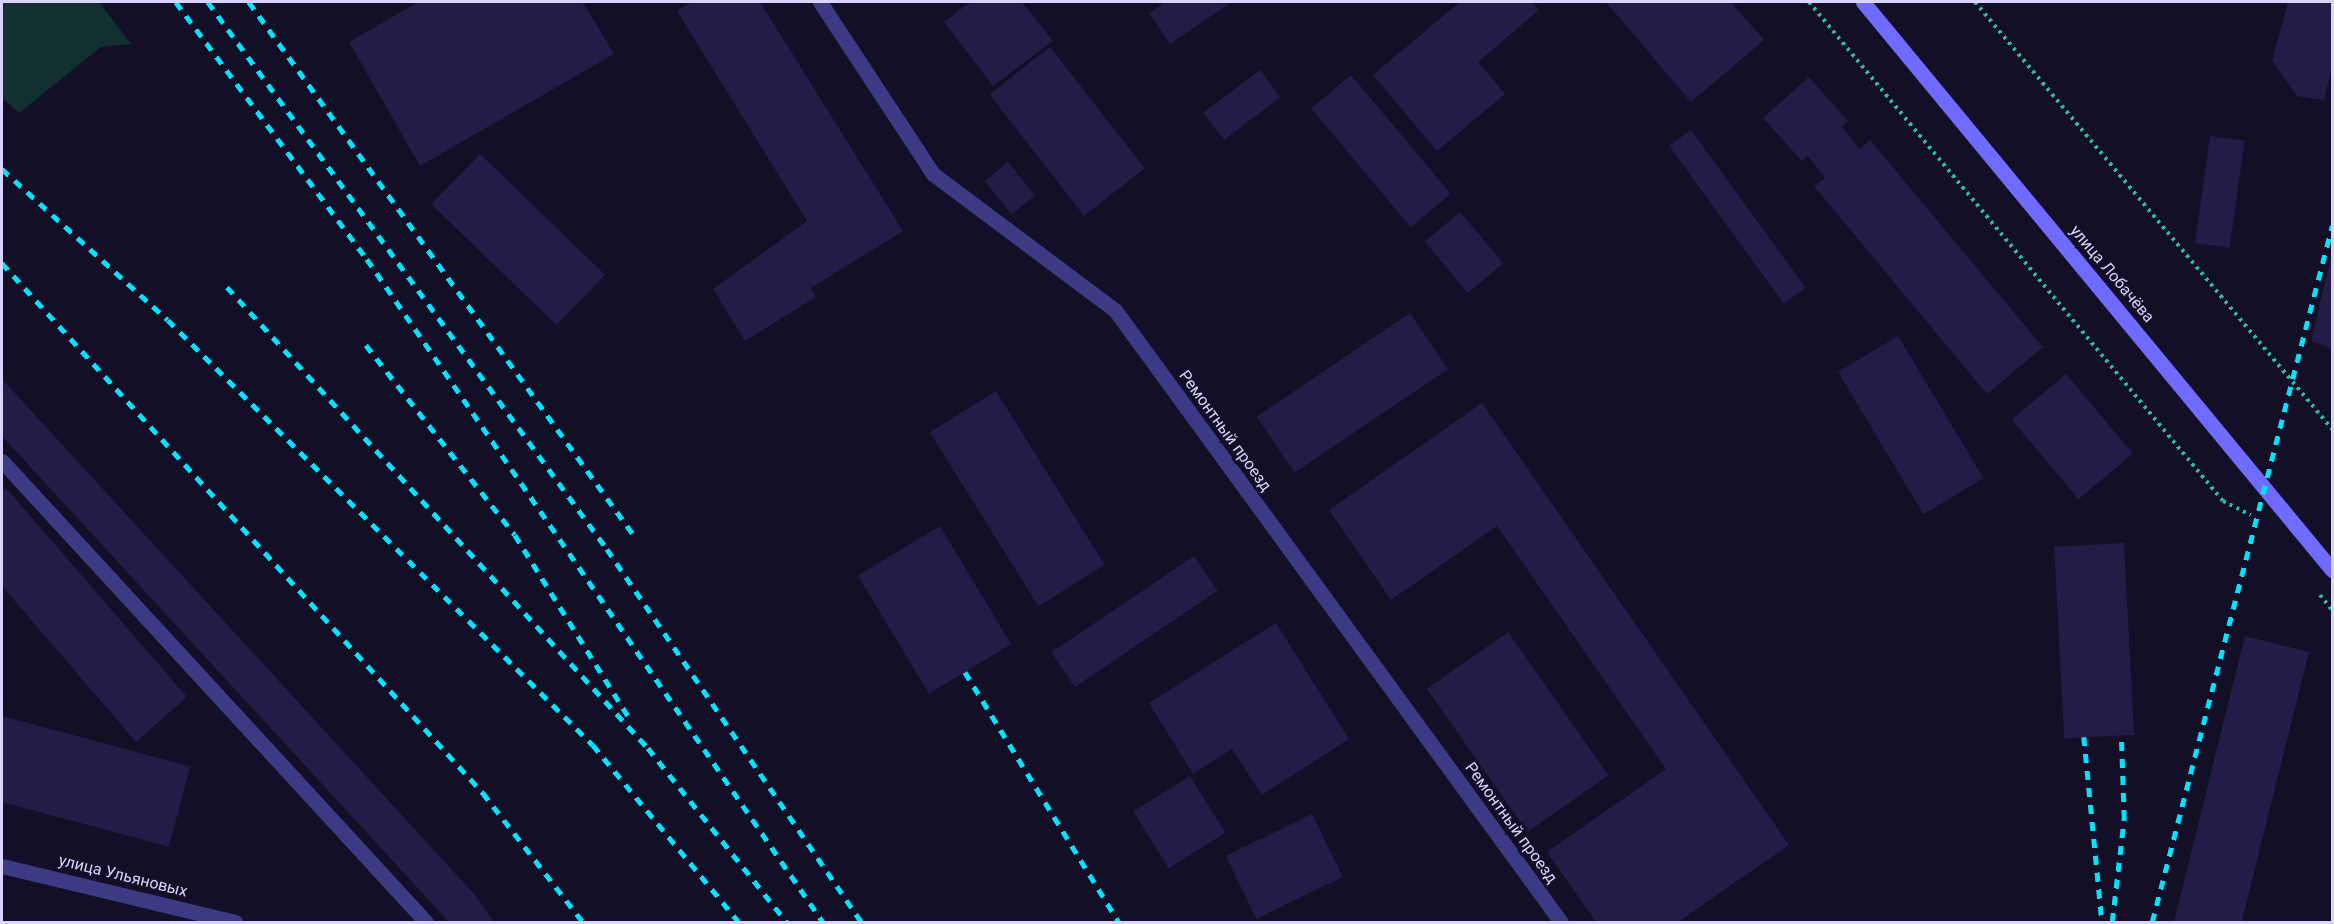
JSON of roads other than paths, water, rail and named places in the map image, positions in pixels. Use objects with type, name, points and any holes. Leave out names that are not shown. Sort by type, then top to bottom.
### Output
[{"type":"main road","name":"улица Лобачёва","points":[[1863,2],[2332,570]]},
{"type":"street","name":"Ремонтный проезд","points":[[820,2],[933,174],[1115,310],[1561,922]]},
{"type":"street","points":[[2,461],[426,922]]},
{"type":"street","name":"улица Ульяновых","points":[[2,866],[235,922]]},
{"type":"railway","points":[[176,2],[367,259],[823,922]]},
{"type":"railway","points":[[208,2],[607,549],[861,922]]},
{"type":"railway","points":[[249,2],[633,534]]},
{"type":"railway","points":[[2,169],[168,320],[593,745],[739,922]]},
{"type":"railway","points":[[2152,922],[2332,226]]},
{"type":"railway","points":[[2,263],[483,793],[583,922]]},
{"type":"railway","points":[[227,287],[648,748],[787,922]]},
{"type":"railway","points":[[366,345],[515,535],[630,719]]},
{"type":"railway","points":[[965,672],[1119,922]]},
{"type":"railway","points":[[2112,922],[2124,819],[2121,735]]},
{"type":"railway","points":[[2084,737],[2102,922]]}]
